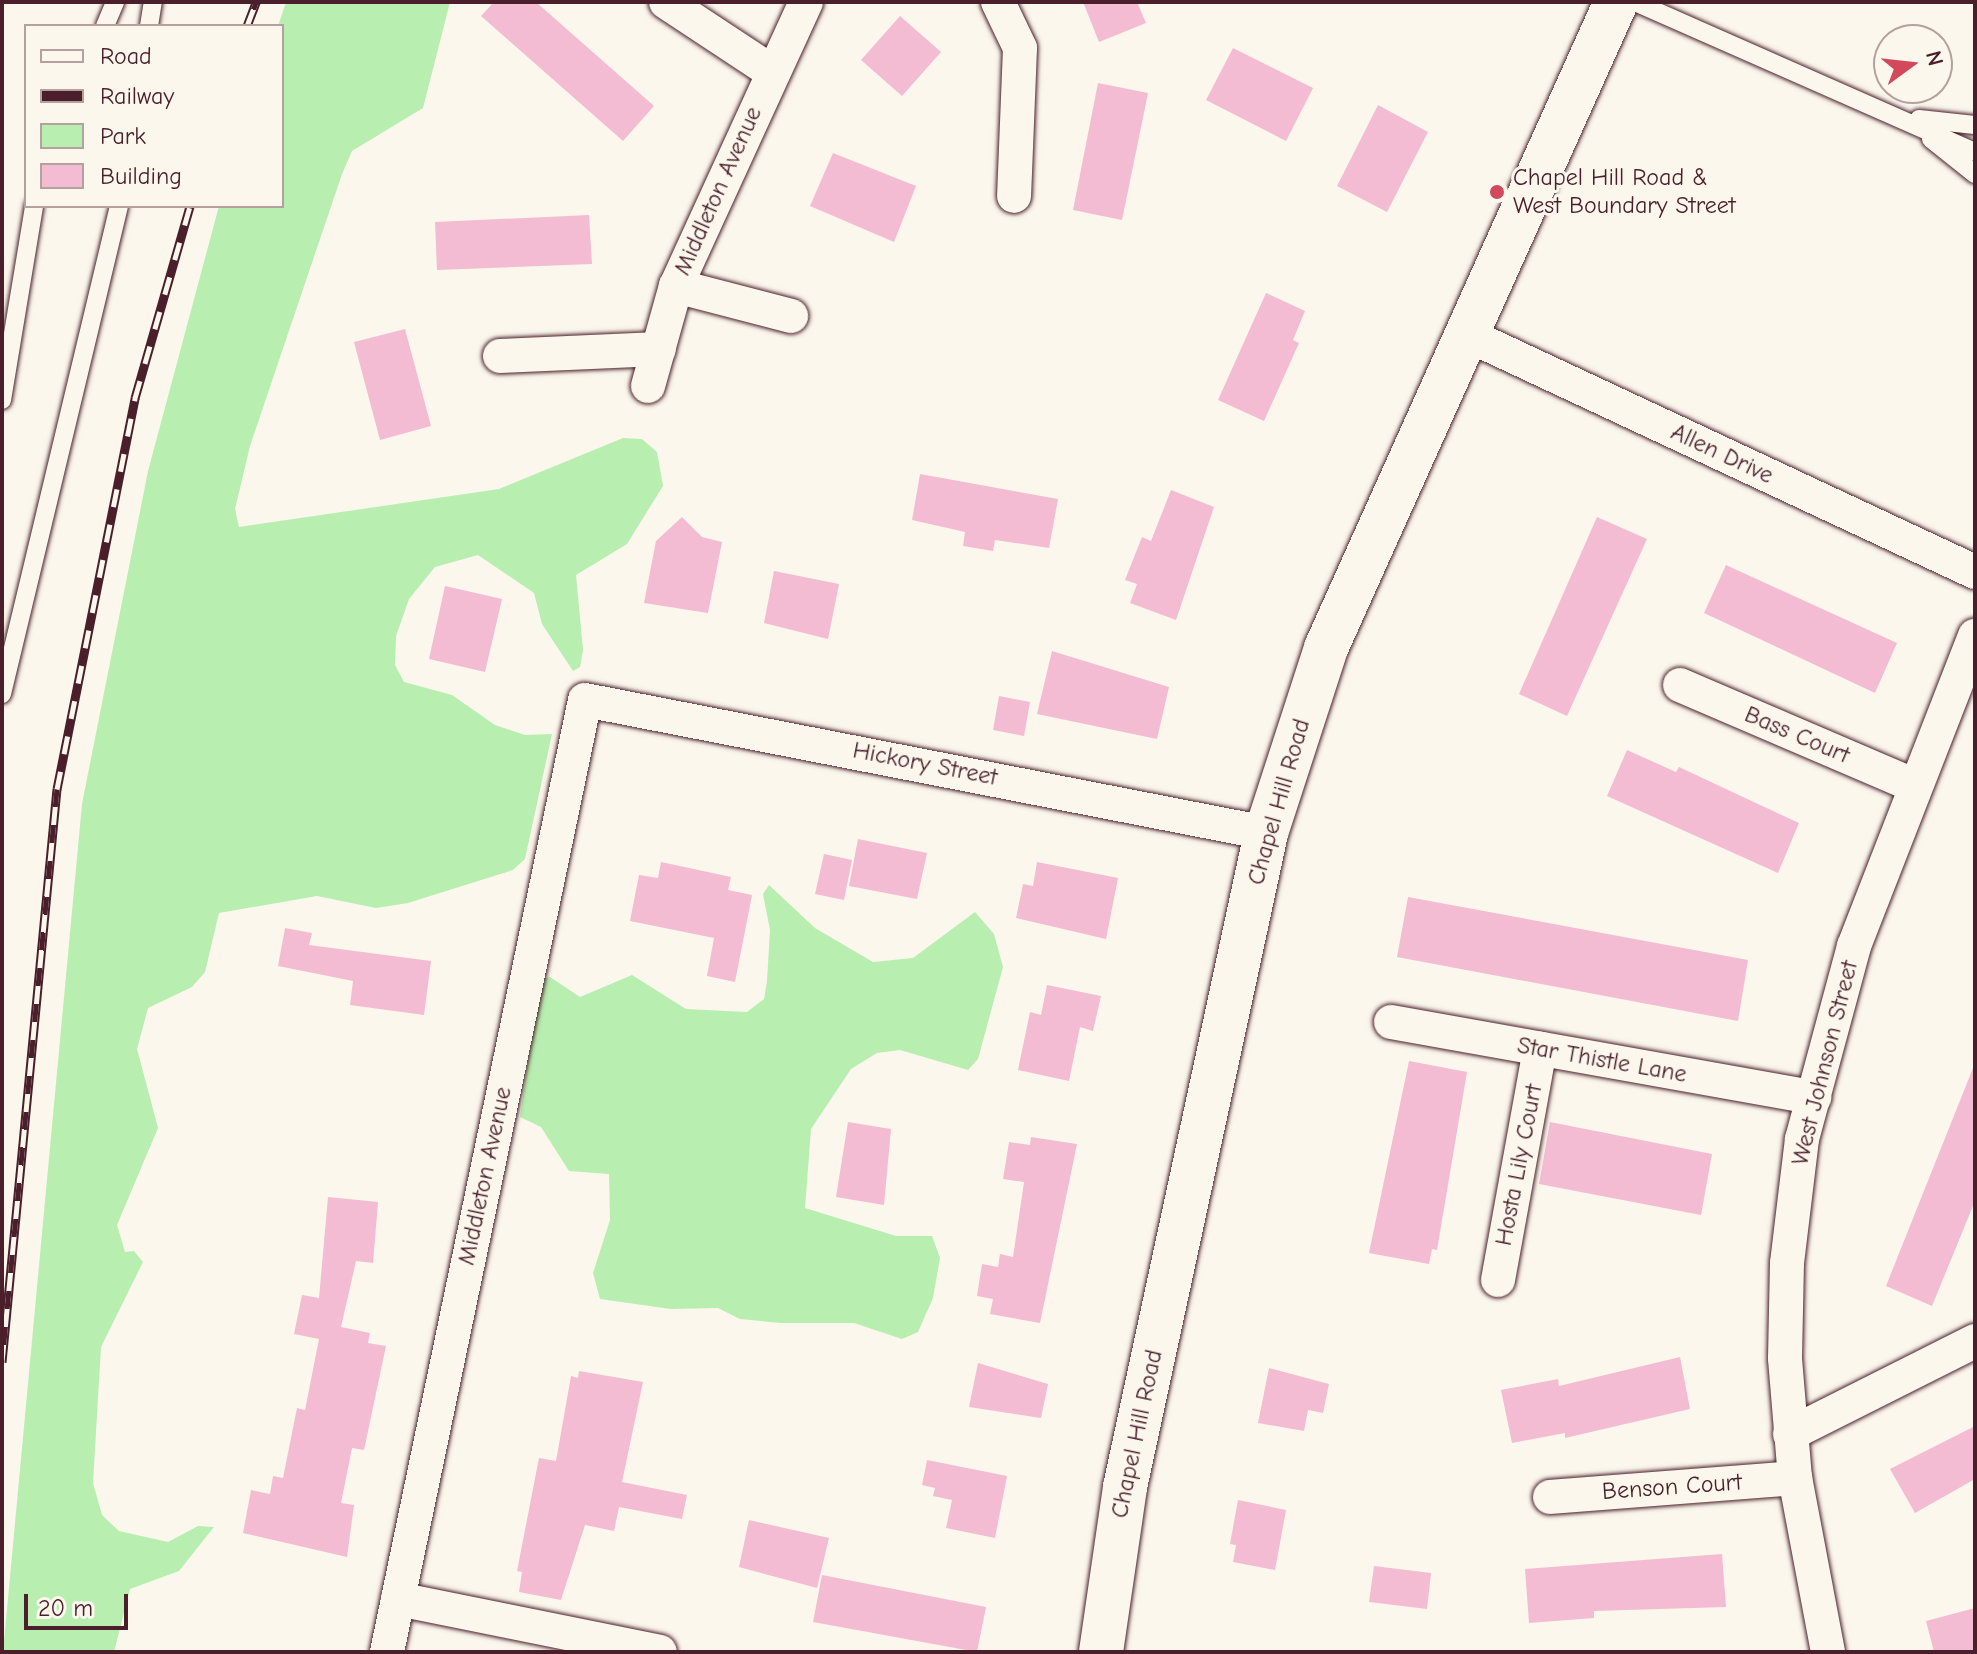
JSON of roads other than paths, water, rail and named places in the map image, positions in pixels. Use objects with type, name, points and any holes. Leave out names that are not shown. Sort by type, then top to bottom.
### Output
[{"type":"main road","name":"Chapel Hill Road","points":[[1101,1652],[1125,1487],[1266,833],[1326,648],[1470,336],[1616,2]]},
{"type":"street","points":[[666,2],[772,72]]},
{"type":"street","name":"Middleton Avenue","points":[[648,386],[676,286],[806,2]]},
{"type":"street","points":[[998,2],[1020,48],[1014,196]]},
{"type":"street","points":[[676,286],[791,316]]},
{"type":"street","name":"Allen Drive","points":[[1470,336],[1975,572]]},
{"type":"street","points":[[500,356],[659,349]]},
{"type":"street","name":"West Johnson Street","points":[[1828,1652],[1795,1478],[1790,1434],[1787,1263],[1802,1139],[1854,946],[1913,785],[1975,636]]},
{"type":"street","name":"Bass Court","points":[[1680,685],[1913,785]]},
{"type":"street","name":"Middleton Avenue","points":[[387,1652],[585,700]]},
{"type":"street","name":"Hickory Street","points":[[585,700],[1266,833]]},
{"type":"street","name":"Star Thistle Lane","points":[[1391,1022],[1814,1097]]},
{"type":"street","name":"Hosta Lily Court","points":[[1498,1280],[1540,1049]]},
{"type":"street","points":[[1790,1434],[1975,1341]]},
{"type":"street","name":"Benson Court","points":[[1550,1497],[1795,1478]]},
{"type":"street","points":[[398,1599],[660,1652]]},
{"type":"lane","points":[[106,24],[115,2]]},
{"type":"lane","points":[[149,24],[153,2]]},
{"type":"lane","points":[[1635,2],[1904,118],[1975,152]]},
{"type":"lane","points":[[1904,118],[1975,125]]},
{"type":"lane","points":[[1904,118],[1975,174]]},
{"type":"lane","points":[[2,400],[34,208]]},
{"type":"lane","points":[[2,694],[119,208]]},
{"type":"railway","points":[[248,24],[256,2]]},
{"type":"railway","points":[[2,1362],[57,789],[135,398],[189,208]]},
{"type":"place","name":"Chapel Hill Road & West Boundary Street","points":[[1497,192]]}]
